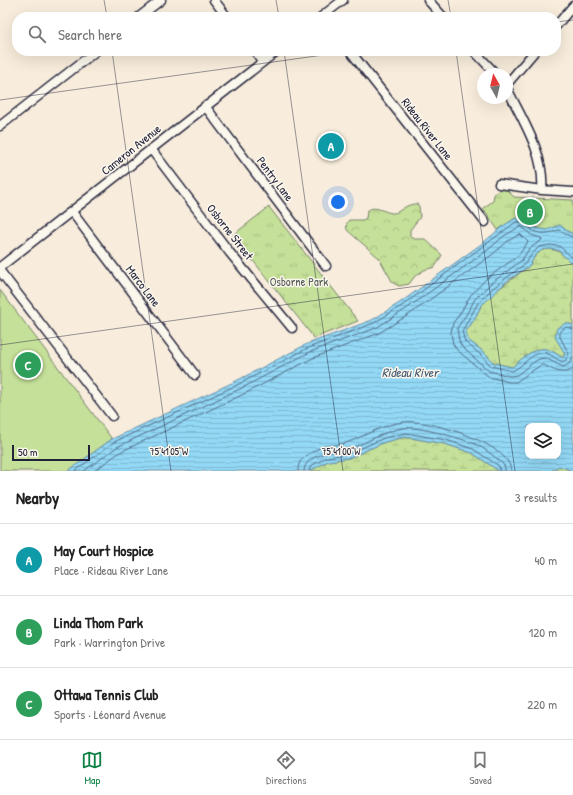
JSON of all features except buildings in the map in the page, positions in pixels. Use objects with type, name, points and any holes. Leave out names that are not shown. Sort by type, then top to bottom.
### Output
[{"type":"street","points":[[145,12],[161,0]]},
{"type":"street","points":[[214,0],[223,12]]},
{"type":"street","points":[[328,12],[343,0]]},
{"type":"street","points":[[428,0],[439,12]]},
{"type":"street","points":[[561,20],[573,6]]},
{"type":"street","points":[[0,126],[90,56]]},
{"type":"street","points":[[258,56],[263,62]]},
{"type":"street","name":"Cameron Avenue","points":[[0,267],[72,212],[204,106],[271,56]]},
{"type":"street","name":"Rideau River Lane","points":[[354,56],[485,222]]},
{"type":"street","points":[[479,56],[490,68]]},
{"type":"street","points":[[513,77],[531,56]]},
{"type":"street","points":[[513,100],[531,136],[538,155],[543,181],[542,190]]},
{"type":"street","name":"Pentry Lane","points":[[204,106],[326,266]]},
{"type":"street","name":"Osborne Street","points":[[151,149],[230,253],[292,328]]},
{"type":"street","points":[[499,184],[542,190],[573,192]]},
{"type":"street","name":"Marco Lane","points":[[72,212],[195,375]]},
{"type":"street","points":[[0,271],[112,416]]},
{"type":"green space","points":[[501,189],[506,189],[514,197],[573,200],[573,234],[560,225],[544,230],[535,226],[531,220],[514,219],[498,230],[483,208],[493,201],[494,194]]},
{"type":"green space","points":[[412,204],[417,204],[419,206],[420,217],[410,230],[410,237],[414,239],[425,239],[442,255],[435,267],[424,270],[415,276],[409,284],[399,286],[393,283],[379,258],[347,230],[346,225],[349,220],[363,220],[366,218],[367,211],[373,208],[394,213]]},
{"type":"green space","name":"Osborne Park","points":[[269,207],[358,321],[314,338],[233,235]]},
{"type":"green space","points":[[550,249],[561,253],[573,262],[573,325],[566,323],[565,354],[563,358],[550,350],[541,349],[532,352],[512,367],[494,363],[484,352],[468,340],[466,331],[474,320],[481,306],[496,291],[529,266],[535,256],[542,250]]},
{"type":"green space","points":[[0,290],[112,439],[68,471],[0,471]]},
{"type":"green space","points":[[405,437],[445,444],[472,453],[499,471],[310,471],[328,461],[349,458],[385,442]]},
{"type":"green space","points":[[559,466],[569,468],[572,471],[551,471]]},
{"type":"water","name":"Rideau River","points":[[528,216],[536,228],[547,230],[560,225],[573,234],[573,262],[569,261],[558,250],[542,250],[535,256],[529,266],[507,281],[481,306],[474,320],[466,331],[468,340],[484,352],[494,363],[512,367],[532,352],[541,349],[550,350],[563,358],[565,354],[555,337],[557,328],[566,323],[573,325],[573,471],[559,466],[551,471],[499,471],[472,453],[445,444],[405,437],[385,442],[349,458],[328,461],[310,471],[68,471],[112,439],[238,380],[307,344],[372,320],[401,302],[484,242],[514,219]]},
{"type":"place","name":"May Court Hospice","points":[[331,146]]},
{"type":"place","name":"Linda Thom Park","points":[[530,212]]},
{"type":"place","name":"Ottawa Tennis Club","points":[[28,365]]}]
